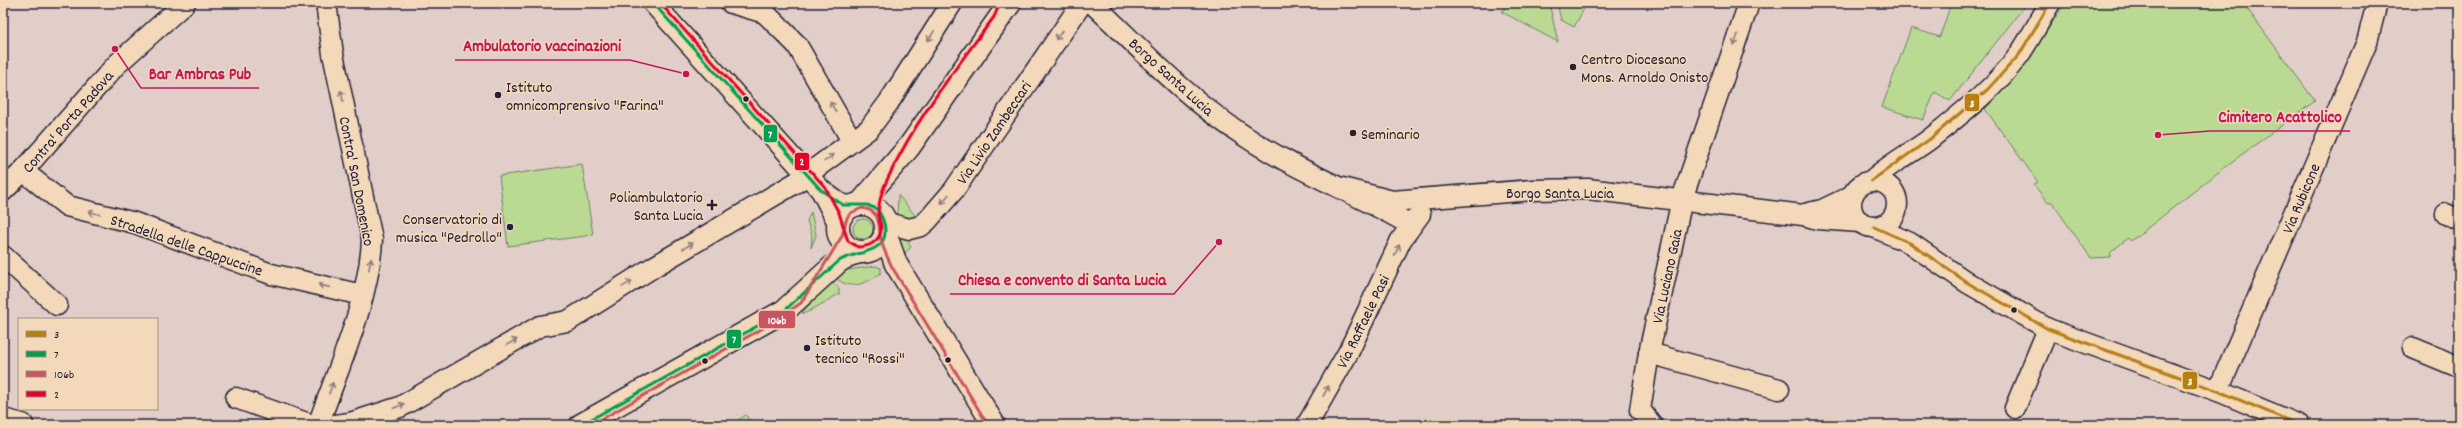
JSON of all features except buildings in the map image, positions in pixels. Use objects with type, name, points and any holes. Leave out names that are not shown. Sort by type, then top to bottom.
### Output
[{"type":"main road","points":[[798,299],[846,217],[909,147],[1004,8]]},
{"type":"main road","points":[[581,425],[770,319],[798,299],[839,261],[849,255],[865,251],[880,244],[890,187],[909,147]]},
{"type":"main road","points":[[846,217],[877,209],[884,224],[896,264],[994,425]]},
{"type":"main road","points":[[846,217],[846,246],[865,251],[896,264]]},
{"type":"main road","points":[[3,420],[22,425]]},
{"type":"street","name":"Contra' Porta Padova","points":[[3,191],[24,171],[116,65],[185,3]]},
{"type":"street","name":"Contra' San Domenico","points":[[318,425],[362,295],[371,262],[372,239],[333,54],[326,3]]},
{"type":"street","points":[[731,3],[765,13],[797,45],[852,141]]},
{"type":"street","points":[[335,425],[350,424],[400,407],[540,326],[568,321],[655,266],[806,175],[869,129],[889,102],[952,3]]},
{"type":"street","name":"Via Livio Zambeccari","points":[[884,224],[909,229],[921,226],[930,217],[954,190],[1082,3]]},
{"type":"street","name":"Borgo Santa Lucia","points":[[1092,3],[1194,100],[1240,134],[1294,165],[1414,221]]},
{"type":"street","name":"Via Luciano Gaia","points":[[1652,425],[1640,410],[1649,353],[1682,199],[1749,3]]},
{"type":"street","points":[[2050,3],[2018,56],[1995,83],[1914,151],[1895,160],[1871,181],[1863,184],[1853,195],[1852,210],[1868,224],[1910,243],[1968,283],[2048,330],[2218,391],[2300,425]]},
{"type":"street","name":"Via Rubicone","points":[[2218,391],[2367,42],[2377,3]]},
{"type":"street","points":[[654,4],[806,175],[846,217]]},
{"type":"street","points":[[1868,224],[1888,222],[1895,202],[1902,168],[1914,151]]},
{"type":"street","name":"Stradella delle Cappuccine","points":[[24,171],[67,206],[135,223],[271,274],[362,295]]},
{"type":"street","points":[[1871,181],[1885,184],[1895,202],[1899,227],[1910,243]]},
{"type":"street","name":"Borgo Santa Lucia","points":[[1342,188],[1392,200],[1408,200],[1453,195],[1587,189],[1803,214],[1817,219],[1868,224]]},
{"type":"street","name":"Via Raffaele Pasi","points":[[1307,425],[1349,351],[1401,240],[1421,212],[1453,195]]},
{"type":"street","name":"Borgo Santa Lucia","points":[[1803,214],[1822,210],[1853,195]]},
{"type":"street","points":[[1408,200],[1416,212],[1414,221]]},
{"type":"street","points":[[3,256],[57,305]]},
{"type":"street","points":[[2015,408],[2048,330]]},
{"type":"street","points":[[2413,348],[2459,367]]},
{"type":"street","points":[[1649,353],[1779,389]]},
{"type":"street","points":[[236,398],[312,425]]},
{"type":"green space","points":[[1507,3],[1549,3],[1558,42],[1502,12]]},
{"type":"green space","points":[[1557,3],[1587,3],[1574,27],[1561,20]]},
{"type":"green space","points":[[1951,3],[2027,3],[1950,101],[1935,92],[1923,120],[1882,107],[1911,28],[1940,37]]},
{"type":"green space","points":[[2065,3],[2243,3],[2315,101],[2230,163],[2131,241],[2128,238],[2111,252],[2110,257],[2091,258],[2051,201],[2048,203],[2034,185],[2038,182],[1985,109],[2028,60]]},
{"type":"green space","points":[[582,164],[593,235],[508,246],[499,176]]},
{"type":"green space","points":[[898,195],[918,219],[914,223],[897,216]]},
{"type":"green space","points":[[811,212],[816,235],[811,248],[812,235],[807,221]]},
{"type":"green space","points":[[863,219],[870,222],[873,229],[870,236],[863,239],[856,236],[853,229],[856,222]]},
{"type":"green space","points":[[923,233],[919,238],[916,236],[908,243],[911,247],[905,253],[898,242],[900,235]]},
{"type":"green space","points":[[876,266],[881,268],[881,273],[870,280],[859,284],[848,285],[837,279],[847,270]]},
{"type":"green space","points":[[830,280],[839,288],[839,294],[806,313],[802,313]]},
{"type":"green space","points":[[746,415],[752,425],[730,425]]},
{"type":"transit line","name":"7","points":[[581,425],[784,311],[839,261],[875,248],[880,244],[885,235],[884,224],[877,209],[867,205],[843,205],[821,190],[653,3]]},
{"type":"transit line","name":"2","points":[[660,3],[825,187],[839,213],[848,241],[858,247],[866,246],[877,240],[881,228],[878,213],[880,199],[886,182],[923,115],[994,17],[1000,3]]},
{"type":"transit line","name":"3","points":[[1871,181],[1930,139],[1988,89],[2019,55],[2050,3]]},
{"type":"transit line","name":"106b","points":[[591,425],[772,323],[801,303],[842,236],[847,218],[851,213],[862,208],[873,212],[876,215],[884,250],[892,267],[988,425]]},
{"type":"transit line","name":"3","points":[[1874,227],[1910,243],[1968,283],[2048,329],[2218,391],[2299,425]]},
{"type":"place","name":"Bar Ambras Pub","points":[[115,49]]},
{"type":"place","name":"Centro Diocesano Mons. Arnoldo Onisto","points":[[1573,67]]},
{"type":"place","name":"Ambulatorio vaccinazioni","points":[[686,74]]},
{"type":"place","name":"Istituto omnicomprensivo \"Farina\"","points":[[498,95]]},
{"type":"place","name":"Seminario","points":[[1353,133]]},
{"type":"place","name":"Cimitero Acattolico","points":[[2158,135]]},
{"type":"place","name":"Poliambulatorio Santa Lucia","points":[[712,205]]},
{"type":"place","name":"Conservatorio di musica \"Pedrollo\"","points":[[510,227]]},
{"type":"place","name":"Chiesa e convento di Santa Lucia","points":[[1219,242]]},
{"type":"place","name":"Istituto tecnico \"Rossi\"","points":[[807,348]]}]
